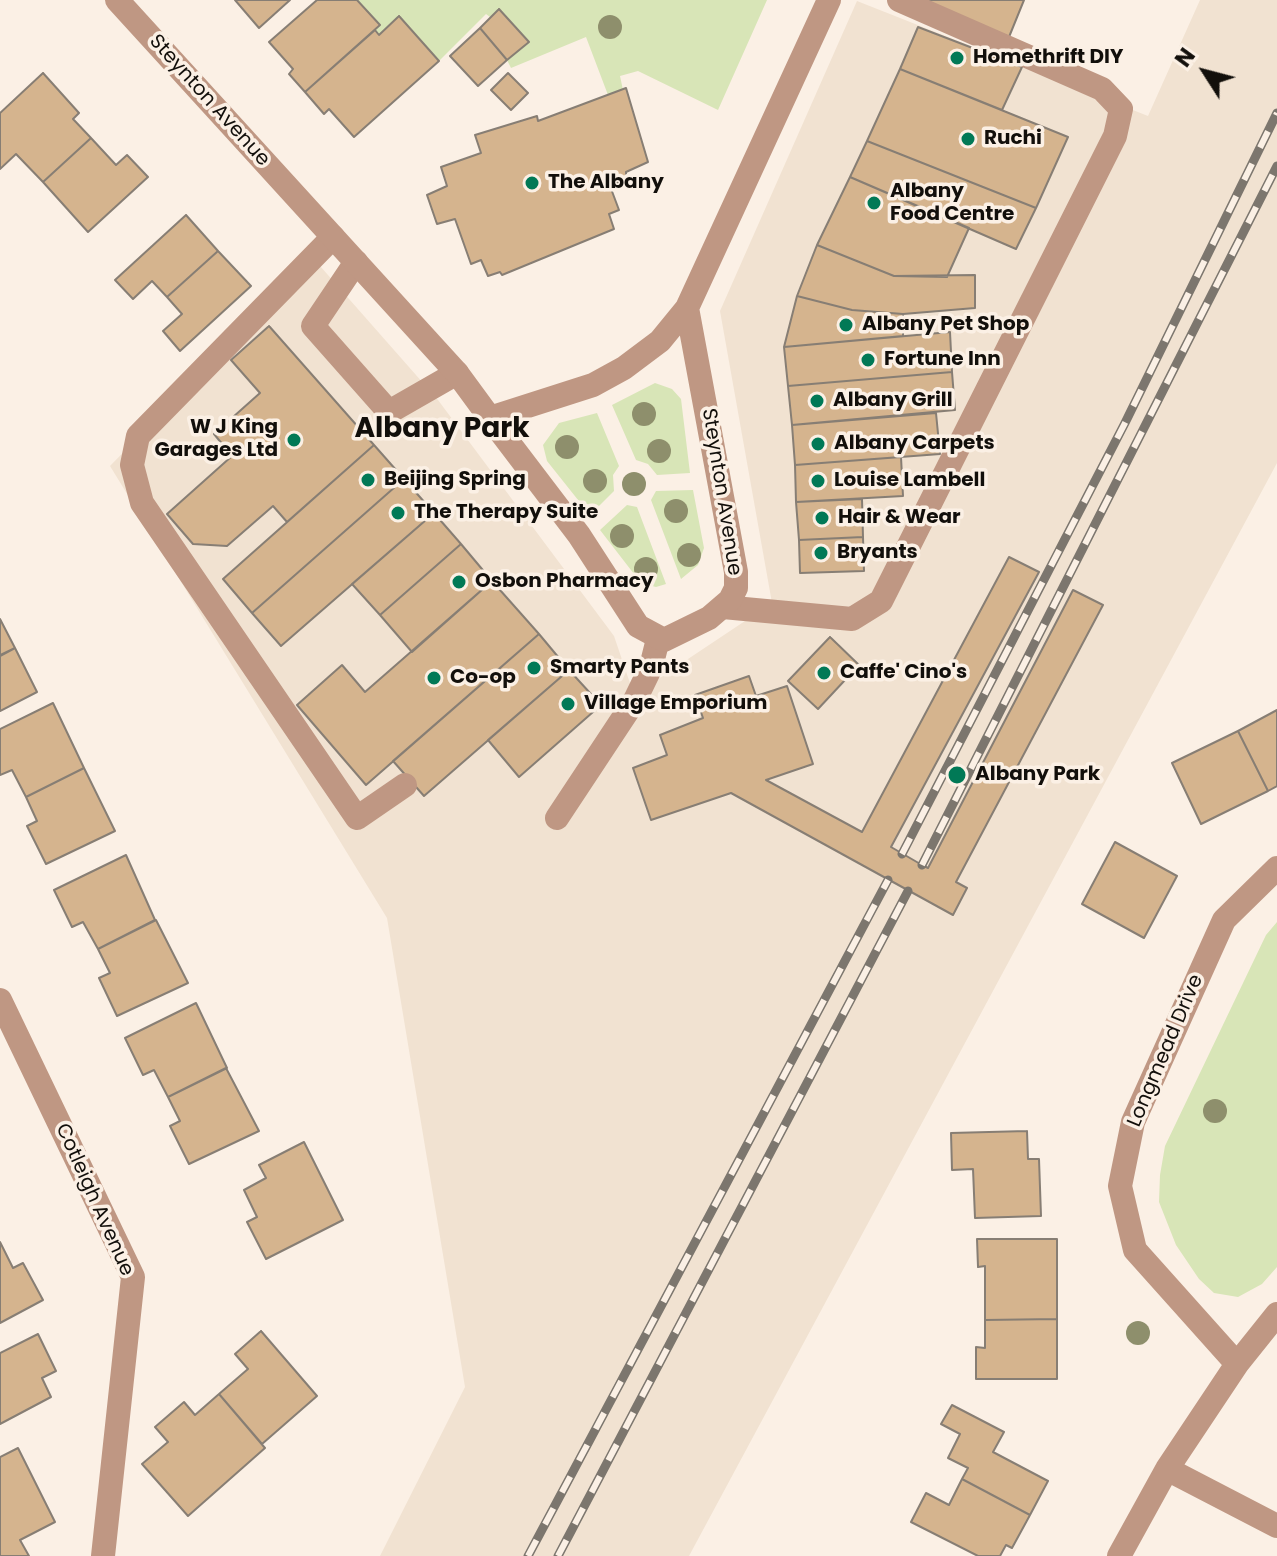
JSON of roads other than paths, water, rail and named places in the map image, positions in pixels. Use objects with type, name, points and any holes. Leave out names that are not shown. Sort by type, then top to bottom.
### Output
[{"type":"street","name":"Steynton Avenue","points":[[117,0],[457,373],[579,535],[638,626],[658,639],[691,628],[723,607],[736,588],[736,572],[687,308]]},
{"type":"street","points":[[490,418],[593,385],[624,368],[660,341],[687,308],[829,0]]},
{"type":"street","points":[[723,607],[852,619],[881,601],[1115,136],[1121,109],[1102,89],[899,0]]},
{"type":"street","points":[[333,237],[138,436],[132,465],[142,503],[357,818],[405,785]]},
{"type":"street","points":[[356,262],[313,326],[389,412],[457,373]]},
{"type":"street","points":[[557,818],[635,700],[651,667],[658,639]]},
{"type":"street","name":"Longmead Drive","points":[[1237,1364],[1135,1250],[1120,1186],[1133,1122],[1224,920],[1277,868]]},
{"type":"street","name":"Cotleigh Avenue","points":[[0,1000],[133,1277],[103,1556]]},
{"type":"street","points":[[1119,1556],[1167,1469],[1237,1364],[1277,1314]]},
{"type":"street","points":[[1167,1469],[1277,1526]]},
{"type":"railway","points":[[902,854],[1125,423],[1277,113]]},
{"type":"railway","points":[[922,865],[1277,166]]},
{"type":"railway","points":[[528,1556],[888,880]]},
{"type":"railway","points":[[558,1556],[908,891]]},
{"type":"place","name":"Homethrift DIY","points":[[957,58]]},
{"type":"place","name":"Ruchi","points":[[968,139]]},
{"type":"place","name":"The Albany","points":[[532,183]]},
{"type":"place","name":"Albany Food Centre","points":[[874,203]]},
{"type":"place","name":"Albany Pet Shop","points":[[846,325]]},
{"type":"place","name":"Fortune Inn","points":[[868,360]]},
{"type":"place","name":"Albany Grill","points":[[817,401]]},
{"type":"place","name":"W J King Garages Ltd","points":[[294,440]]},
{"type":"place","name":"Albany Carpets","points":[[818,444]]},
{"type":"place","name":"Beijing Spring","points":[[368,480]]},
{"type":"place","name":"Louise Lambell","points":[[818,481]]},
{"type":"place","name":"The Therapy Suite","points":[[398,513]]},
{"type":"place","name":"Hair & Wear","points":[[822,518]]},
{"type":"place","name":"Bryants","points":[[821,553]]},
{"type":"place","name":"Osbon Pharmacy","points":[[459,582]]},
{"type":"place","name":"Smarty Pants","points":[[534,668]]},
{"type":"place","name":"Caffe' Cino's","points":[[824,673]]},
{"type":"place","name":"Co-op","points":[[434,678]]},
{"type":"place","name":"Village Emporium","points":[[568,704]]},
{"type":"place","name":"Albany Park","points":[[957,775]]},
{"type":"district","name":"Albany Park","points":[[442,430]]}]
